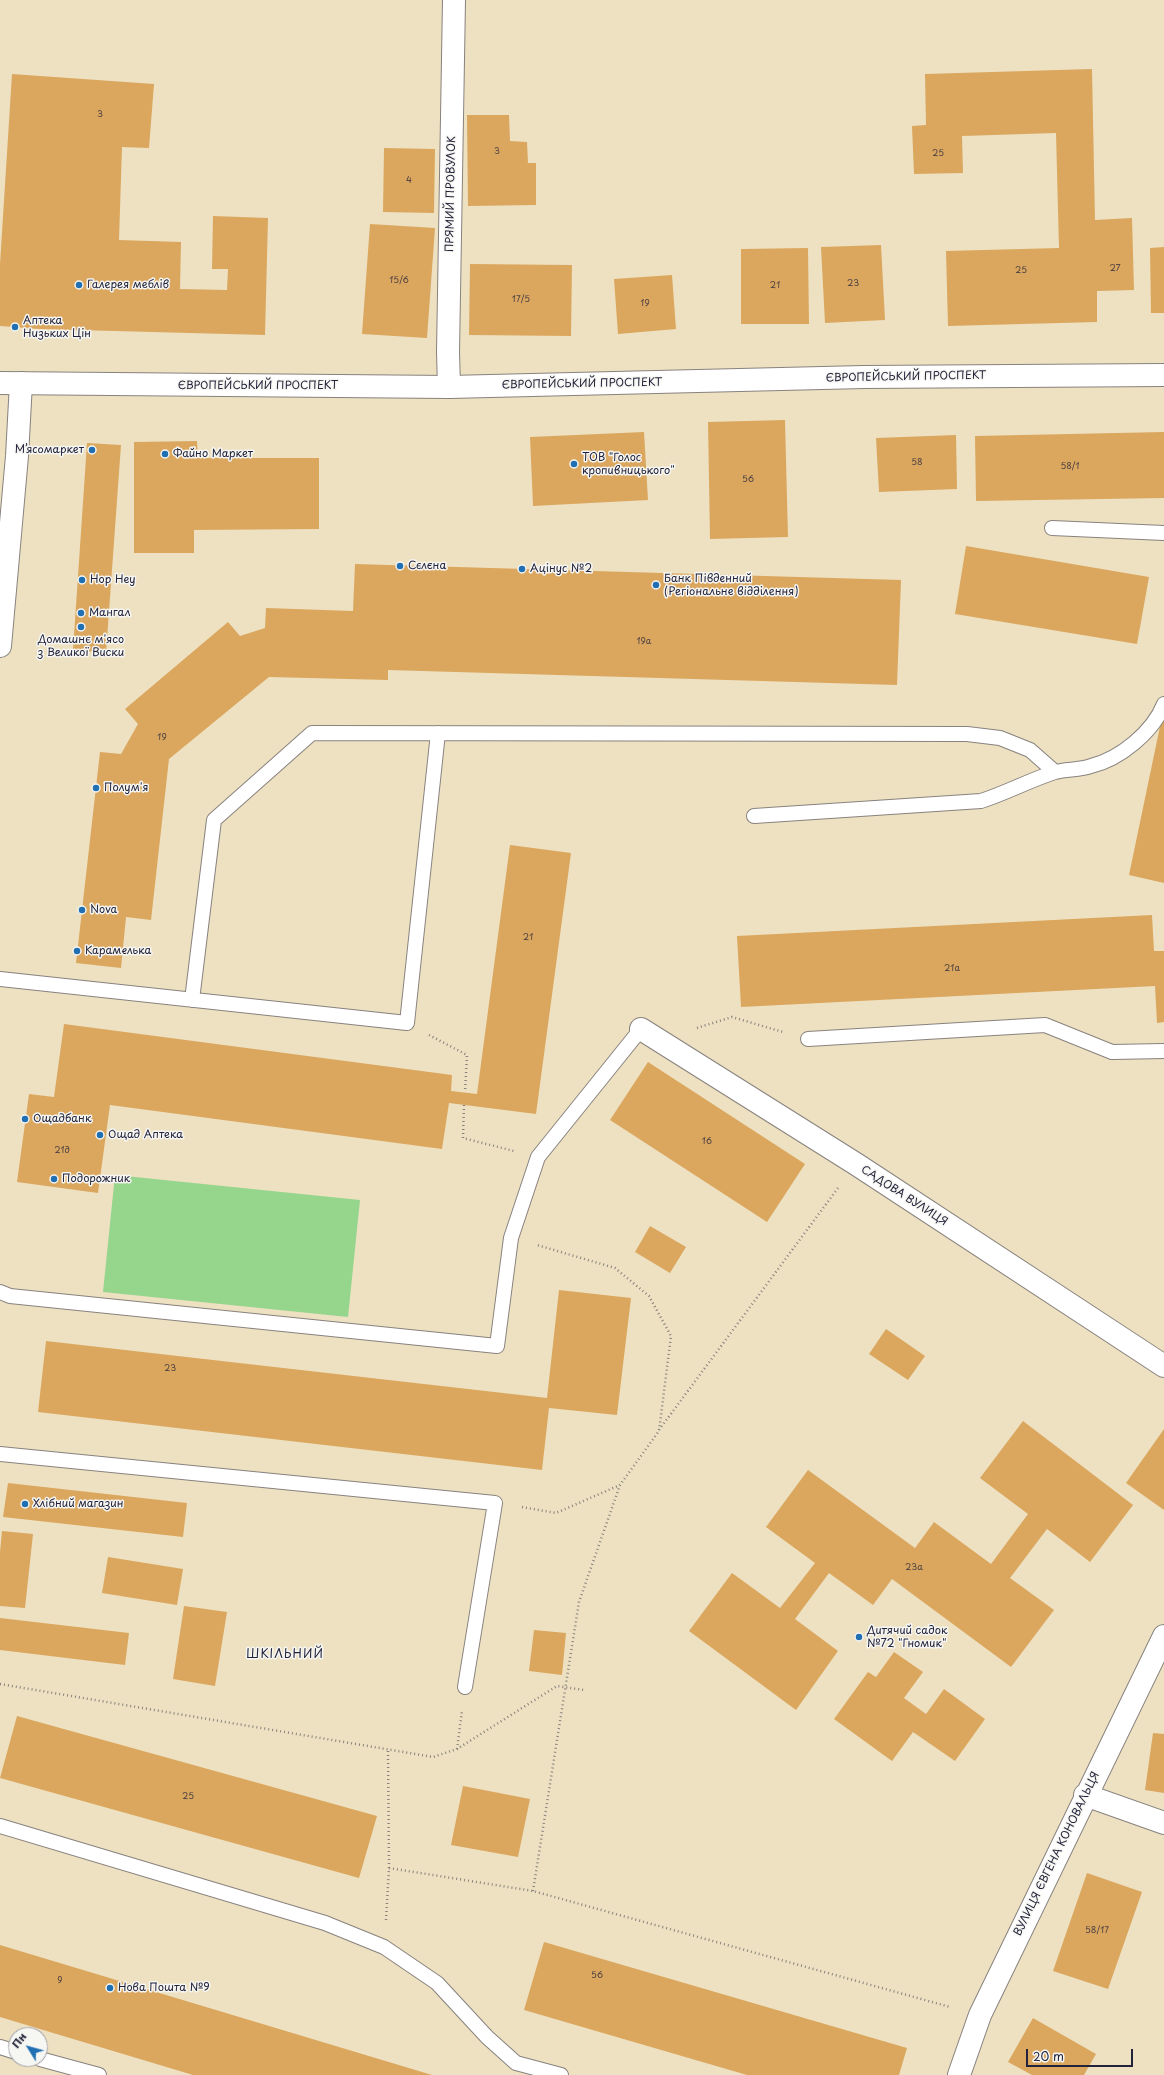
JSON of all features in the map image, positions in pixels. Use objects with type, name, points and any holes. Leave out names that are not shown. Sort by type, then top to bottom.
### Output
[{"type":"street","name":"ПРЯМИЙ ПРОВУЛОК","points":[[449,387],[448,352],[454,0]]},
{"type":"street","name":"ЄВРОПЕЙСЬКИЙ ПРОСПЕКТ","points":[[11,383],[80,385],[449,387],[864,377],[1164,375]]},
{"type":"street","points":[[0,646],[11,383]]},
{"type":"street","name":"САДОВА ВУЛИЦЯ","points":[[650,1034],[856,1164],[1164,1366]]},
{"type":"street","name":"ВУЛИЦЯ ЄВГЕНА КОНОВАЛЬЦЯ","points":[[959,2075],[980,2015],[1085,1795],[1164,1636]]},
{"type":"street","points":[[1085,1795],[1164,1823]]},
{"type":"lane","points":[[1052,528],[1164,533]]},
{"type":"lane","points":[[754,816],[980,801],[1000,795],[1055,772],[1092,766],[1115,757],[1145,733],[1164,704]]},
{"type":"lane","points":[[192,1000],[214,820],[312,733],[967,734],[1000,738],[1030,750],[1055,772]]},
{"type":"lane","points":[[0,979],[407,1023],[438,733]]},
{"type":"lane","points":[[808,1039],[1045,1026],[1112,1052],[1164,1051]]},
{"type":"lane","points":[[0,1292],[10,1296],[497,1346],[511,1238],[538,1157],[650,1034]]},
{"type":"lane","points":[[0,1454],[495,1503],[465,1687]]},
{"type":"lane","points":[[0,1826],[324,1923],[384,1947],[437,1983],[487,2037],[516,2064],[560,2075]]},
{"type":"lane","points":[[48,2061],[99,2075]]},
{"type":"path","points":[[650,1034],[732,1018],[808,1039]]},
{"type":"path","points":[[407,1023],[467,1055],[465,1092]]},
{"type":"path","points":[[464,1105],[463,1138],[538,1157]]},
{"type":"path","points":[[533,1891],[580,1602],[620,1485],[856,1164]]},
{"type":"path","points":[[511,1238],[615,1268],[649,1296],[671,1336],[659,1431]]},
{"type":"path","points":[[495,1503],[556,1513],[620,1485]]},
{"type":"path","points":[[0,1684],[433,1757],[456,1749],[556,1686],[584,1690]]},
{"type":"path","points":[[456,1749],[465,1687]]},
{"type":"path","points":[[384,1947],[389,1868],[388,1750]]},
{"type":"path","points":[[389,1868],[533,1891],[980,2015]]},
{"type":"green space","points":[[115,1175],[360,1200],[348,1317],[103,1292]]},
{"type":"building","points":[[1092,69],[1095,220],[1132,218],[1134,290],[1097,291],[1097,322],[948,326],[946,251],[1059,248],[1056,133],[962,136],[963,173],[914,174],[912,126],[926,125],[925,74]]},
{"type":"building","points":[[12,74],[154,84],[149,148],[122,147],[119,240],[181,242],[180,289],[227,290],[228,269],[212,269],[213,216],[268,218],[265,335],[39,329],[0,326],[0,264]]},
{"type":"building","points":[[467,115],[509,115],[510,141],[527,142],[528,163],[536,163],[536,205],[468,206]]},
{"type":"building","points":[[384,148],[435,149],[434,213],[383,212]]},
{"type":"building","points":[[370,224],[435,228],[427,338],[362,334]]},
{"type":"building","points":[[881,245],[885,320],[825,323],[821,247]]},
{"type":"building","points":[[1164,247],[1164,313],[1151,313],[1150,248]]},
{"type":"building","points":[[808,248],[809,324],[741,324],[741,249]]},
{"type":"building","points":[[470,264],[572,265],[571,336],[469,335]]},
{"type":"building","points":[[672,275],[676,329],[618,334],[614,279]]},
{"type":"building","points":[[785,420],[788,537],[710,539],[708,422]]},
{"type":"building","points":[[644,432],[648,500],[533,506],[530,437]]},
{"type":"building","points":[[1164,432],[1164,498],[976,501],[975,436]]},
{"type":"building","points":[[956,435],[957,489],[879,492],[876,438]]},
{"type":"building","points":[[197,441],[198,458],[319,458],[319,529],[194,530],[194,553],[134,553],[134,442]]},
{"type":"building","points":[[87,443],[121,445],[106,653],[73,650]]},
{"type":"building","points":[[966,546],[1149,577],[1137,644],[955,614]]},
{"type":"building","points":[[355,564],[901,580],[897,685],[388,670],[388,680],[269,677],[169,759],[151,920],[126,917],[121,968],[76,963],[100,752],[121,754],[138,724],[125,709],[228,622],[240,636],[265,628],[266,608],[353,611]]},
{"type":"building","points":[[1164,712],[1164,883],[1129,875]]},
{"type":"building","points":[[510,845],[571,853],[536,1114],[449,1103],[442,1149],[110,1105],[98,1193],[17,1182],[29,1094],[54,1097],[64,1024],[452,1075],[451,1091],[477,1094]]},
{"type":"building","points":[[1152,915],[1154,951],[1164,951],[1164,1022],[1157,1023],[1155,986],[741,1007],[737,936]]},
{"type":"building","points":[[648,1062],[805,1164],[767,1222],[610,1120]]},
{"type":"building","points":[[650,1226],[686,1247],[670,1273],[635,1252]]},
{"type":"building","points":[[559,1290],[631,1298],[617,1415],[549,1408],[542,1470],[38,1412],[46,1341],[547,1398]]},
{"type":"building","points":[[886,1329],[925,1356],[908,1380],[869,1354]]},
{"type":"building","points":[[1023,1421],[1133,1505],[1090,1562],[1047,1529],[1010,1578],[1054,1610],[1011,1667],[892,1579],[873,1605],[829,1573],[795,1619],[838,1651],[796,1710],[689,1631],[732,1573],[780,1608],[815,1563],[766,1527],[808,1470],[915,1548],[934,1522],[991,1564],[1028,1514],[980,1478]]},
{"type":"building","points":[[1164,1429],[1164,1510],[1126,1483]]},
{"type":"building","points":[[8,1483],[187,1503],[183,1537],[3,1517]]},
{"type":"building","points":[[2,1531],[33,1534],[25,1608],[0,1606],[0,1552]]},
{"type":"building","points":[[108,1557],[183,1569],[177,1605],[102,1593]]},
{"type":"building","points":[[184,1606],[227,1612],[215,1686],[173,1679]]},
{"type":"building","points":[[0,1618],[129,1633],[125,1665],[0,1650]]},
{"type":"building","points":[[534,1630],[566,1633],[562,1675],[529,1671]]},
{"type":"building","points":[[894,1652],[923,1672],[904,1698],[926,1714],[944,1689],[985,1719],[955,1761],[913,1732],[892,1761],[834,1719],[868,1672],[876,1677]]},
{"type":"building","points":[[17,1716],[377,1816],[359,1878],[0,1778]]},
{"type":"building","points":[[1153,1733],[1164,1734],[1164,1793],[1145,1790]]},
{"type":"building","points":[[463,1786],[530,1799],[518,1857],[451,1845]]},
{"type":"building","points":[[1087,1873],[1142,1892],[1108,1989],[1053,1971]]},
{"type":"building","points":[[544,1942],[907,2048],[899,2075],[747,2075],[524,2010]]},
{"type":"building","points":[[0,1945],[432,2075],[193,2075],[48,2031],[48,2027],[33,2027],[0,2017]]},
{"type":"building","points":[[1033,2018],[1096,2054],[1084,2075],[1032,2075],[1008,2062]]},
{"type":"place","name":"Галерея меблів","points":[[79,285]]},
{"type":"place","name":"Аптека Низьких Цін","points":[[15,327]]},
{"type":"place","name":"Мʼясомаркет","points":[[92,450]]},
{"type":"place","name":"Файно Маркет","points":[[165,454]]},
{"type":"place","name":"ТОВ \"Голос кропивницького\"","points":[[574,464]]},
{"type":"place","name":"Сєлєна","points":[[400,566]]},
{"type":"place","name":"Ацінус №2","points":[[522,569]]},
{"type":"place","name":"Hop Hey","points":[[82,580]]},
{"type":"place","name":"Банк Південний (Регіональне відділення)","points":[[656,585]]},
{"type":"place","name":"Мангал","points":[[81,613]]},
{"type":"place","name":"Домашнє м'ясо з Великої Виски","points":[[81,627]]},
{"type":"place","name":"Полум'я","points":[[96,788]]},
{"type":"place","name":"Nova","points":[[82,910]]},
{"type":"place","name":"Карамелька","points":[[77,951]]},
{"type":"place","name":"Ощадбанк","points":[[25,1119]]},
{"type":"place","name":"Ощад Аптека","points":[[100,1135]]},
{"type":"place","name":"Подорожник","points":[[54,1179]]},
{"type":"place","name":"Хлібний магазин","points":[[25,1504]]},
{"type":"place","name":"Дитячий садок №72 \"Гномик\"","points":[[859,1637]]},
{"type":"place","name":"Нова Пошта №9","points":[[110,1988]]},
{"type":"district","name":"ШКІЛЬНИЙ","points":[[285,1655]]}]
